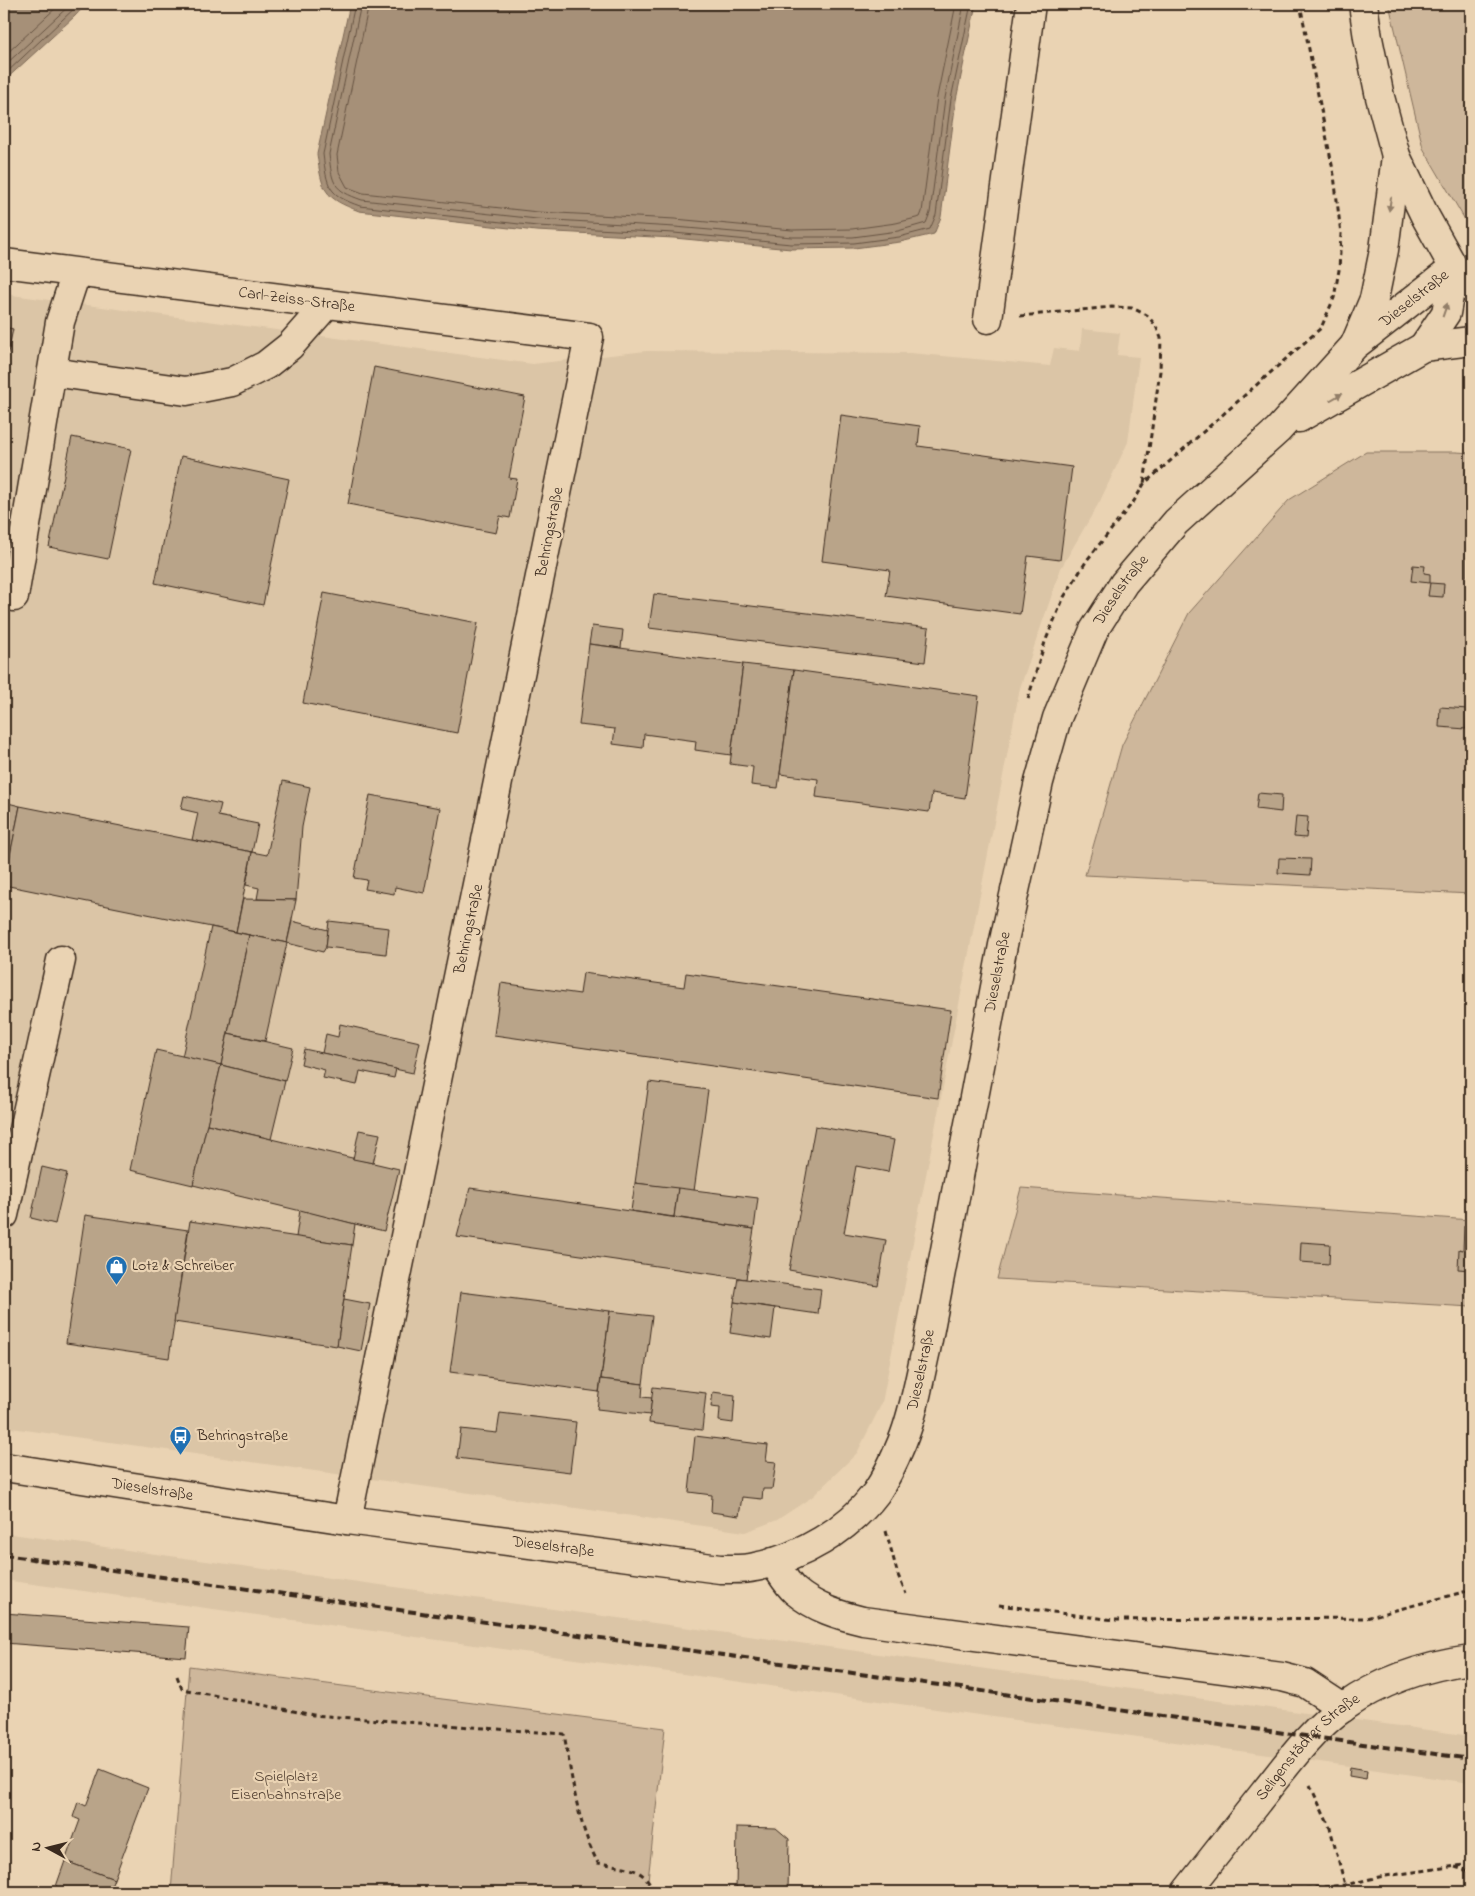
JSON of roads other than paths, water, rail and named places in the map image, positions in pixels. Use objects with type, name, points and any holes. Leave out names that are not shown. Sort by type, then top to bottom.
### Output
[{"type":"street","points":[[988,319],[1031,4]]},
{"type":"street","points":[[1363,4],[1380,97],[1396,156],[1425,216],[1454,268],[1471,288]]},
{"type":"street","name":"Dieselstraße","points":[[1354,346],[1374,299],[1384,250],[1396,156]]},
{"type":"street","name":"Carl-Zeiss-Straße","points":[[4,263],[589,337]]},
{"type":"street","name":"Dieselstraße","points":[[4,1467],[347,1520],[703,1568],[754,1568],[773,1562],[804,1550],[824,1539],[855,1516],[875,1493],[890,1468],[903,1440],[913,1408],[928,1340],[1003,945],[1039,782],[1057,718],[1094,630],[1124,583],[1176,522],[1278,430],[1354,346],[1454,268]]},
{"type":"street","name":"Dieselstraße","points":[[1423,347],[1446,313],[1454,268]]},
{"type":"street","points":[[14,597],[60,322],[76,272]]},
{"type":"street","points":[[52,372],[186,391],[232,382],[266,365],[290,346],[327,304]]},
{"type":"street","name":"Behringstraße","points":[[347,1520],[589,337]]},
{"type":"street","name":"Dieselstraße","points":[[1278,430],[1423,347],[1471,342]]},
{"type":"street","points":[[4,1216],[61,960]]},
{"type":"street","points":[[773,1562],[793,1590],[817,1606],[836,1614],[863,1620],[1282,1677],[1305,1683],[1343,1708]]},
{"type":"street","name":"Seligenstädter Straße","points":[[1186,1892],[1284,1767],[1321,1726],[1343,1708],[1372,1689],[1402,1676],[1447,1664],[1471,1660]]},
{"type":"water","points":[[4,4],[86,4],[4,81]]},
{"type":"water","points":[[350,4],[976,4],[956,100],[941,217],[934,234],[900,242],[854,248],[791,249],[674,238],[536,231],[359,211],[338,202],[327,192],[323,185],[317,154]]},
{"type":"railway","points":[[4,1555],[1471,1759]]},
{"type":"place","name":"Lotz & Schreiber","points":[[116,1285]]},
{"type":"place","name":"Behringstraße","points":[[181,1455]]},
{"type":"park label","name":"Spielplatz Eisenbahnstraße","points":[[286,1786]]}]
